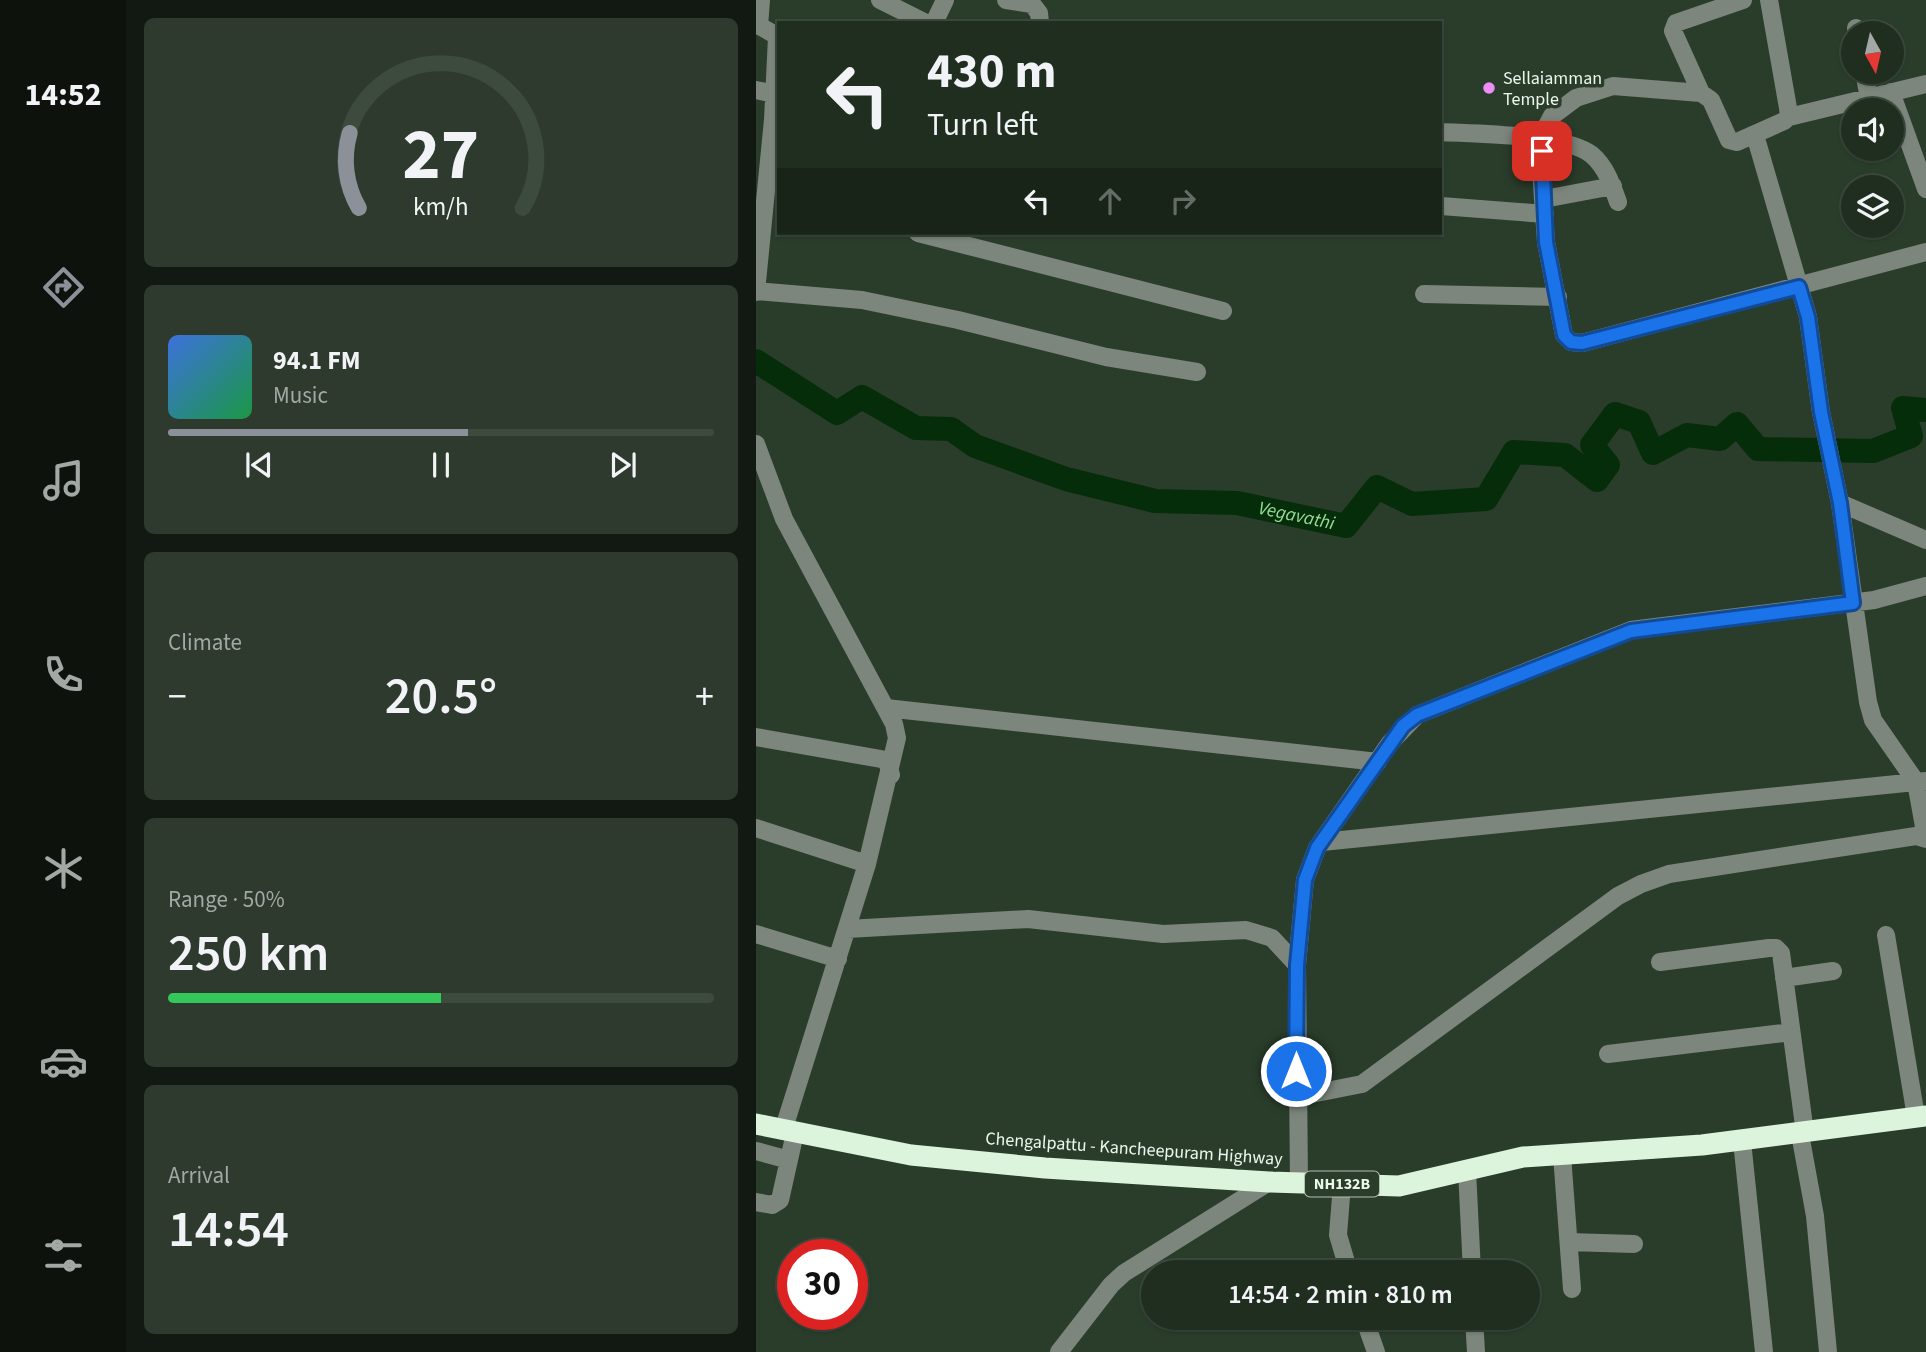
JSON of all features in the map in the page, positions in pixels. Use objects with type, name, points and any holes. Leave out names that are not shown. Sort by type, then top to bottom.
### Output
[{"type":"highway","name":"Chengalpattu - Kancheepuram Highway","points":[[756,1124],[911,1155],[1045,1168],[1269,1182],[1399,1185],[1523,1157],[1742,1141],[1921,1117]]},
{"type":"street","points":[[761,0],[758,25],[777,36]]},
{"type":"street","points":[[880,0],[922,21]]},
{"type":"street","points":[[935,21],[945,0]]},
{"type":"street","points":[[1006,0],[1032,4],[1039,13],[1040,21]]},
{"type":"street","points":[[1701,93],[1673,31],[1676,23],[1742,0]]},
{"type":"street","points":[[1769,0],[1789,117]]},
{"type":"street","points":[[777,56],[775,137],[756,291],[862,300],[958,320],[1097,355],[1197,372]]},
{"type":"street","points":[[1866,84],[1869,98],[1926,84]]},
{"type":"street","points":[[1841,105],[1789,117],[1737,142],[1729,141],[1711,100],[1701,93],[1613,86],[1576,98],[1552,117],[1539,140],[1546,242],[1564,335],[1571,342],[1582,343],[1926,252]]},
{"type":"street","points":[[756,90],[775,94]]},
{"type":"street","points":[[1891,92],[1926,188]]},
{"type":"street","points":[[1442,132],[1539,140],[1582,149],[1602,166],[1615,194],[1544,207],[1442,206]]},
{"type":"street","points":[[1296,1097],[1362,1083],[1618,897],[1641,884],[1669,874],[1916,836],[1926,838],[1921,781],[1873,720],[1853,603],[1840,503],[1821,412],[1808,317],[1755,135]]},
{"type":"street","points":[[926,235],[1223,311]]},
{"type":"street","points":[[1424,294],[1558,297]]},
{"type":"street","points":[[756,444],[784,519],[886,708],[897,738],[891,775],[867,864],[789,1132],[789,1160],[780,1200],[772,1205],[756,1202]]},
{"type":"street","points":[[1840,503],[1926,540]]},
{"type":"street","points":[[1299,1183],[1296,1097],[1297,965],[1305,880],[1322,842],[1403,726],[1417,715],[1612,637],[1661,625],[1853,603],[1926,586]]},
{"type":"street","points":[[886,708],[1378,762]]},
{"type":"street","points":[[756,737],[881,759],[887,761],[891,775]]},
{"type":"street","points":[[1322,842],[1921,781]]},
{"type":"street","points":[[756,828],[867,864]]},
{"type":"street","points":[[847,929],[1028,919],[1163,934],[1246,930],[1272,938],[1297,965]]},
{"type":"street","points":[[756,934],[838,959]]},
{"type":"street","points":[[1886,935],[1921,1117]]},
{"type":"street","points":[[1660,962],[1776,948],[1781,953],[1802,1134],[1816,1227],[1828,1352]]},
{"type":"street","points":[[1784,978],[1833,971]]},
{"type":"street","points":[[1608,1054],[1791,1032]]},
{"type":"street","points":[[1742,1141],[1764,1352]]},
{"type":"street","points":[[756,1152],[789,1160]]},
{"type":"street","points":[[1562,1155],[1572,1289]]},
{"type":"street","points":[[1467,1170],[1471,1260]]},
{"type":"street","points":[[1059,1352],[1124,1273],[1269,1182]]},
{"type":"street","points":[[1342,1184],[1338,1235],[1345,1260]]},
{"type":"street","points":[[1569,1242],[1634,1244]]},
{"type":"street","points":[[1368,1330],[1376,1352]]},
{"type":"street","points":[[1475,1330],[1476,1352]]},
{"type":"waterway","name":"Vegavathi","points":[[756,361],[837,413],[862,397],[916,428],[951,429],[975,446],[1066,479],[1155,501],[1237,503],[1346,526],[1377,487],[1412,504],[1486,499],[1514,452],[1565,455],[1597,480],[1608,465],[1592,445],[1615,414],[1639,422],[1653,453],[1687,435],[1720,439],[1737,424],[1758,449],[1873,451],[1911,436],[1903,408],[1926,410]]},
{"type":"place","name":"Sellaiamman Temple","points":[[1489,88]]},
{"type":"route","points":[[1296,1071],[1297,965],[1305,880],[1317,848],[1403,726],[1417,715],[1631,631],[1661,625],[1853,603],[1840,503],[1821,412],[1808,317],[1799,287],[1582,343],[1571,342],[1564,335],[1549,263],[1542,151]]}]
